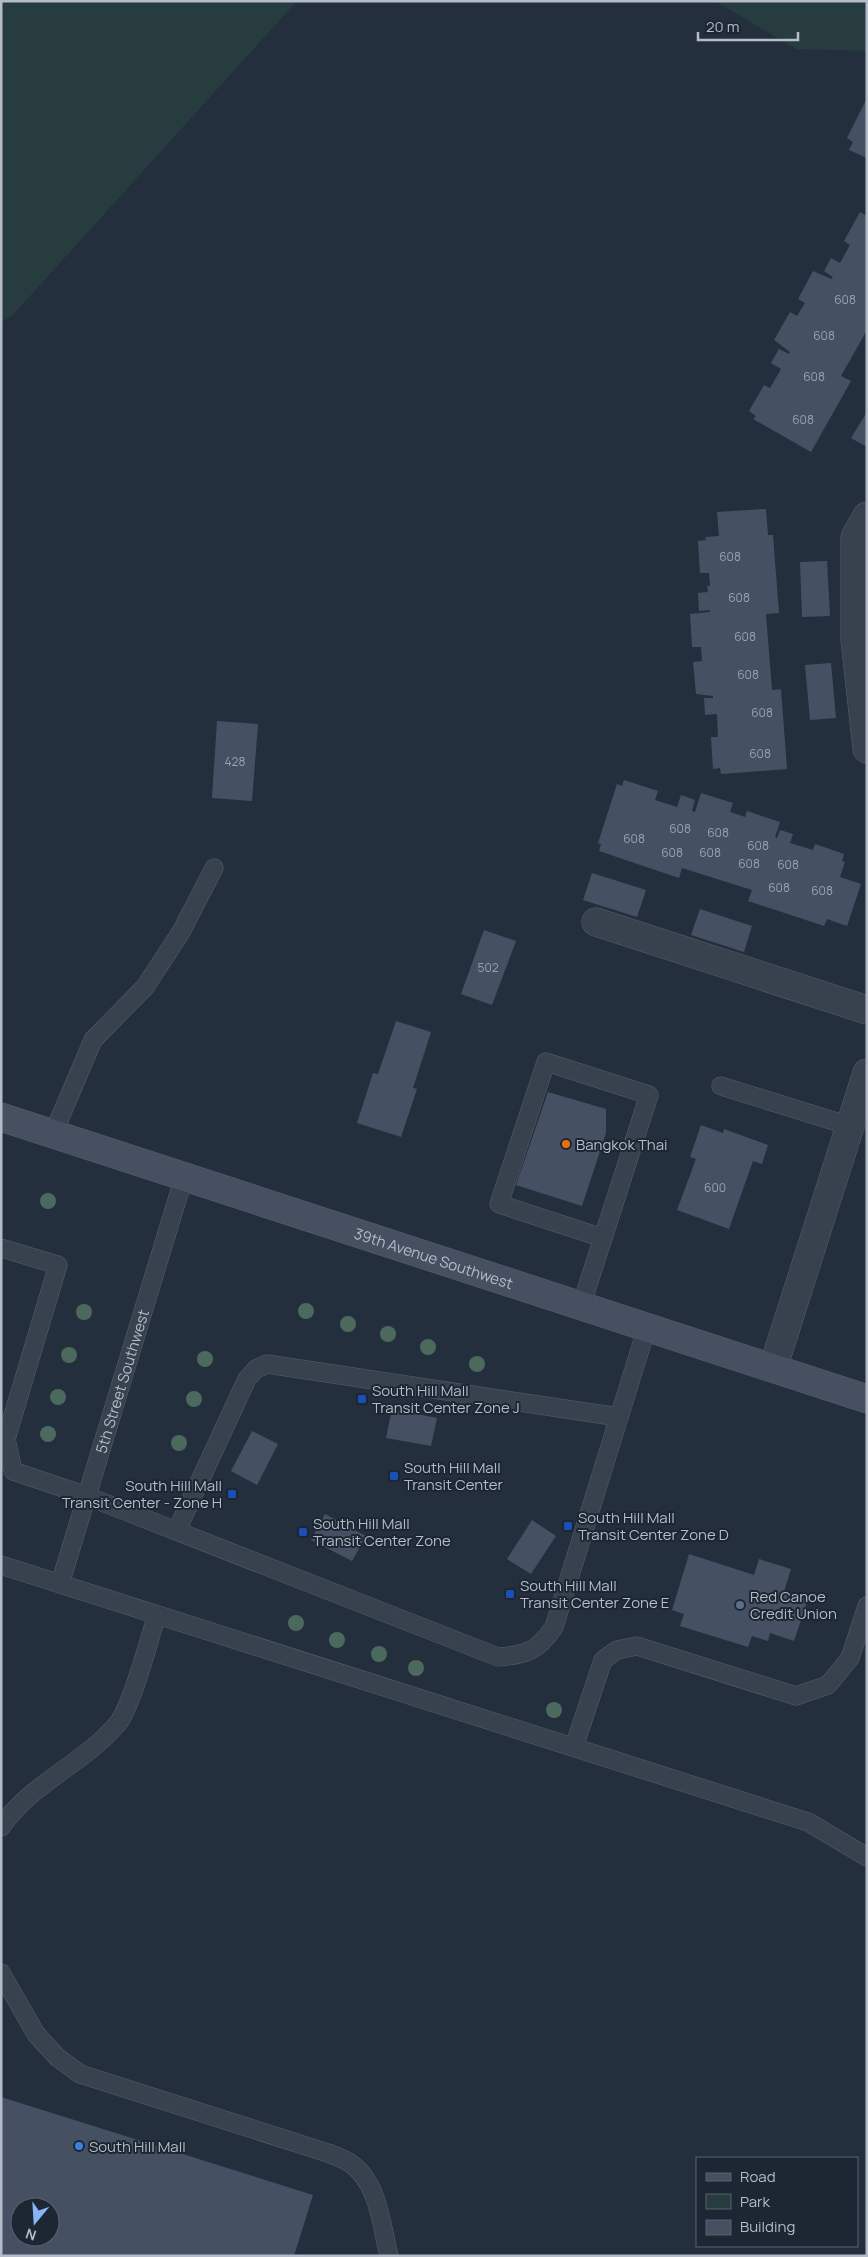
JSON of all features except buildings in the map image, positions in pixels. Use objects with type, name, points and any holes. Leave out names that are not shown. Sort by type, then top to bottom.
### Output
[{"type":"main road","name":"39th Avenue Southwest","points":[[1,1118],[867,1399]]},
{"type":"street","points":[[867,516],[855,537],[867,749]]},
{"type":"street","points":[[596,922],[867,1010]]},
{"type":"street","points":[[773,1368],[867,1073]]},
{"type":"lane","points":[[53,1134],[94,1040],[145,987],[181,932],[214,868]]},
{"type":"lane","points":[[581,1306],[603,1238],[649,1095],[546,1062],[499,1204],[603,1238]]},
{"type":"lane","points":[[721,1086],[850,1126]]},
{"type":"lane","name":"5th Street Southwest","points":[[60,1584],[184,1177]]},
{"type":"lane","points":[[1,1248],[58,1265],[4,1439],[13,1472],[87,1496],[177,1530],[498,1657],[518,1655],[532,1650],[544,1642],[554,1627],[647,1327]]},
{"type":"lane","points":[[177,1530],[247,1379],[256,1368],[267,1364],[618,1418]]},
{"type":"lane","points":[[1,1565],[808,1822],[867,1857]]},
{"type":"lane","points":[[574,1747],[603,1660],[617,1650],[637,1646],[796,1696],[828,1685],[850,1658],[867,1606]]},
{"type":"lane","points":[[1,1827],[12,1811],[43,1783],[77,1760],[120,1721],[157,1615]]},
{"type":"lane","points":[[1,1974],[36,2034],[57,2057],[80,2074],[349,2162],[361,2172],[374,2193],[389,2256]]},
{"type":"green space","points":[[1,1],[297,1],[12,316],[1,322]]},
{"type":"green space","points":[[715,1],[867,1],[867,51],[796,49]]},
{"type":"place","name":"Bangkok Thai","points":[[566,1144]]},
{"type":"place","name":"South Hill Mall Transit Center Zone J","points":[[362,1399]]},
{"type":"place","name":"South Hill Mall Transit Center","points":[[394,1476]]},
{"type":"place","name":"South Hill Mall Transit Center - Zone H","points":[[232,1494]]},
{"type":"place","name":"South Hill Mall Transit Center Zone D","points":[[568,1526]]},
{"type":"place","name":"South Hill Mall Transit Center Zone","points":[[303,1532]]},
{"type":"place","name":"South Hill Mall Transit Center Zone E","points":[[510,1594]]},
{"type":"place","name":"Red Canoe Credit Union","points":[[740,1605]]},
{"type":"place","name":"South Hill Mall","points":[[79,2146]]}]
